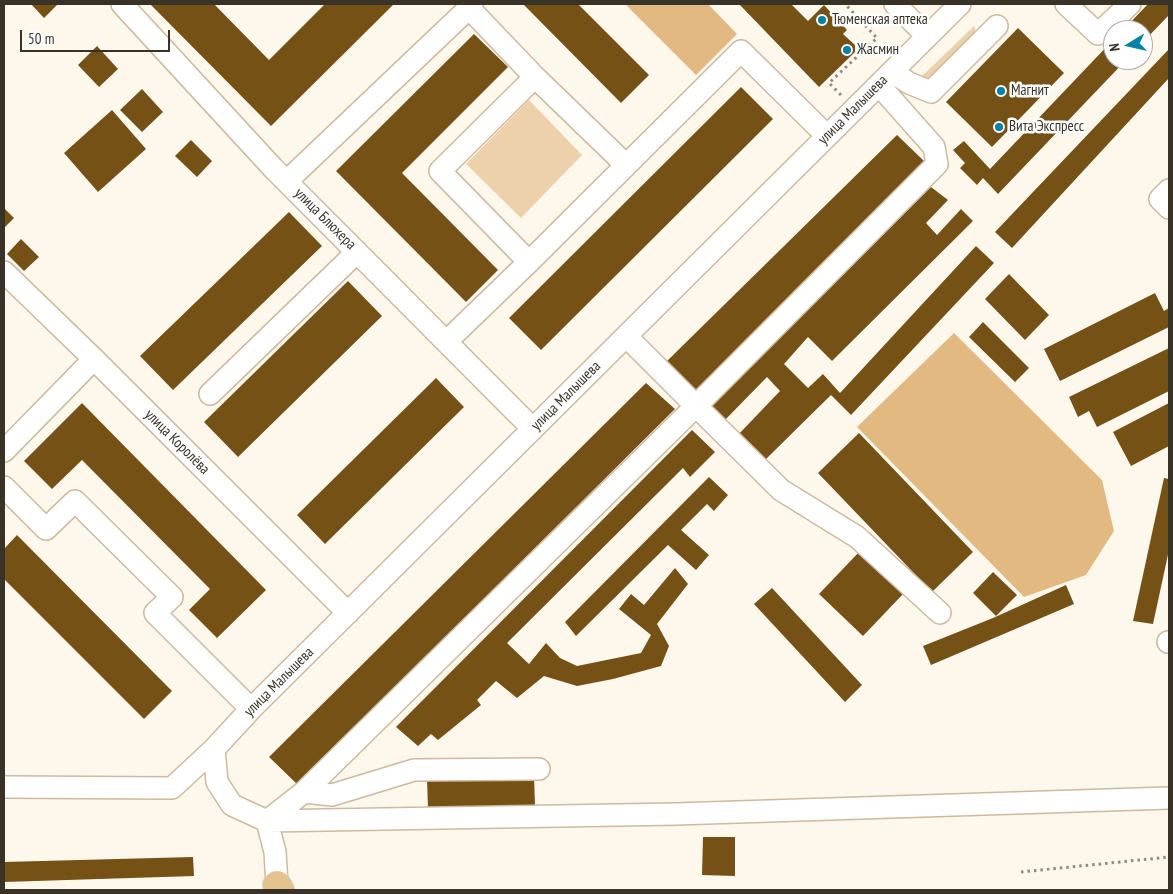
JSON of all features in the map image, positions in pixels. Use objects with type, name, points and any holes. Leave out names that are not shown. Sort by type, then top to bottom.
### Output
[{"type":"street","name":"улица Блюхера","points":[[122,4],[273,168],[533,429]]},
{"type":"street","points":[[895,4],[927,36]]},
{"type":"street","name":"улица Малышева","points":[[4,787],[172,788],[214,749],[348,613],[960,4]]},
{"type":"street","points":[[1066,4],[1098,34],[1130,4]]},
{"type":"street","points":[[287,181],[470,6],[535,77],[626,166]]},
{"type":"street","points":[[885,78],[909,83],[931,92],[997,26]]},
{"type":"street","points":[[446,342],[741,52],[827,136]]},
{"type":"street","points":[[528,262],[440,171],[535,77]]},
{"type":"street","points":[[267,822],[304,792],[696,406],[937,164],[934,147],[885,78]]},
{"type":"street","points":[[1169,190],[1160,199],[1169,208]]},
{"type":"street","points":[[210,394],[357,252]]},
{"type":"street","name":"улица Королёва","points":[[4,272],[94,359],[348,613]]},
{"type":"street","points":[[626,336],[781,490],[857,537],[940,613]]},
{"type":"street","points":[[4,450],[94,359]]},
{"type":"street","points":[[4,487],[46,530],[75,501],[172,597],[155,613],[252,709]]},
{"type":"street","points":[[214,749],[217,782],[232,805],[267,822],[686,814],[1169,798]]},
{"type":"street","points":[[304,792],[332,795],[414,770],[539,768]]},
{"type":"street","points":[[267,822],[274,852],[278,888]]},
{"type":"path","points":[[1021,872],[1169,856]]},
{"type":"shaded area","points":[[625,4],[708,4],[737,34],[696,75]]},
{"type":"shaded area","points":[[974,26],[976,32],[927,81],[920,78]]},
{"type":"shaded area","points":[[529,100],[582,155],[521,218],[466,164]]},
{"type":"shaded area","points":[[954,333],[1102,480],[1114,531],[1086,575],[1024,597],[857,427]]},
{"type":"building","points":[[31,4],[58,4],[44,18]]},
{"type":"building","points":[[150,4],[214,4],[269,60],[325,4],[394,4],[271,126]]},
{"type":"building","points":[[523,4],[578,4],[649,75],[621,103]]},
{"type":"building","points":[[739,4],[791,4],[808,21],[824,5],[847,30],[843,34],[855,45],[855,52],[819,87]]},
{"type":"building","points":[[1148,4],[1169,4],[1169,15],[1153,32],[1153,20],[1133,20]]},
{"type":"building","points":[[1018,28],[1064,73],[992,147],[946,102]]},
{"type":"building","points":[[474,34],[508,67],[402,173],[498,270],[466,302],[336,171]]},
{"type":"building","points":[[97,46],[118,69],[99,87],[78,65]]},
{"type":"building","points":[[1169,49],[1169,78],[1012,248],[995,232],[1149,70],[1153,70],[1153,66]]},
{"type":"building","points":[[1103,50],[1103,70],[1116,70],[998,194],[983,178],[977,185],[960,168],[965,163],[953,150],[964,141],[990,169]]},
{"type":"building","points":[[741,87],[773,119],[541,350],[509,318]]},
{"type":"building","points":[[142,89],[163,112],[142,132],[120,110]]},
{"type":"building","points":[[112,110],[146,149],[98,192],[64,153]]},
{"type":"building","points":[[897,135],[924,161],[695,392],[665,363]]},
{"type":"building","points":[[191,140],[212,161],[197,177],[175,156]]},
{"type":"building","points":[[931,187],[948,200],[926,223],[937,235],[961,209],[973,221],[832,361],[808,337],[784,364],[808,388],[823,374],[840,393],[976,246],[994,263],[851,415],[831,395],[764,461],[737,436],[780,391],[767,377],[724,421],[710,408]]},
{"type":"building","points":[[4,208],[14,218],[4,228]]},
{"type":"building","points":[[289,212],[322,246],[173,390],[140,356]]},
{"type":"building","points":[[21,239],[39,257],[24,271],[7,254]]},
{"type":"building","points":[[1009,274],[1049,315],[1025,340],[985,299]]},
{"type":"building","points":[[348,281],[382,316],[238,457],[204,422]]},
{"type":"building","points":[[1155,293],[1164,311],[1169,308],[1169,327],[1060,381],[1044,349]]},
{"type":"building","points":[[983,322],[1029,368],[1015,382],[969,337]]},
{"type":"building","points":[[1169,348],[1169,391],[1097,427],[1089,411],[1078,417],[1069,397]]},
{"type":"building","points":[[436,378],[464,407],[325,544],[297,515]]},
{"type":"building","points":[[646,383],[675,409],[297,784],[269,757]]},
{"type":"building","points":[[82,403],[266,590],[217,638],[189,610],[210,589],[82,460],[52,489],[24,461]]},
{"type":"building","points":[[1169,403],[1169,446],[1131,466],[1113,432]]},
{"type":"building","points":[[692,430],[715,452],[690,477],[683,468],[507,643],[529,664],[546,643],[560,658],[577,666],[641,653],[651,635],[619,609],[631,594],[644,605],[675,568],[688,584],[657,624],[669,646],[661,666],[613,679],[577,686],[544,676],[517,698],[496,681],[477,700],[481,705],[438,740],[431,734],[418,746],[396,727]]},
{"type":"building","points":[[859,433],[973,552],[932,592],[818,473]]},
{"type":"building","points":[[709,477],[728,495],[714,511],[707,504],[681,530],[709,555],[696,570],[668,545],[576,636],[565,622]]},
{"type":"building","points":[[1164,478],[1169,479],[1169,550],[1153,624],[1133,621]]},
{"type":"building","points":[[17,535],[172,691],[144,719],[4,579],[4,549]]},
{"type":"building","points":[[860,551],[904,593],[863,636],[819,594]]},
{"type":"building","points":[[993,572],[1017,595],[996,616],[973,593]]},
{"type":"building","points":[[1066,585],[1074,604],[931,665],[923,646],[993,618]]},
{"type":"building","points":[[772,588],[862,685],[845,702],[754,604]]},
{"type":"building","points":[[534,776],[535,805],[428,808],[427,779]]},
{"type":"building","points":[[703,837],[735,837],[735,876],[702,875]]},
{"type":"building","points":[[193,857],[194,876],[4,882],[4,862]]},
{"type":"place","name":"Тюменская аптека","points":[[822,20]]},
{"type":"place","name":"Жасмин","points":[[847,50]]},
{"type":"place","name":"Магнит","points":[[1001,91]]},
{"type":"place","name":"Вита Экспресс","points":[[999,127]]}]
